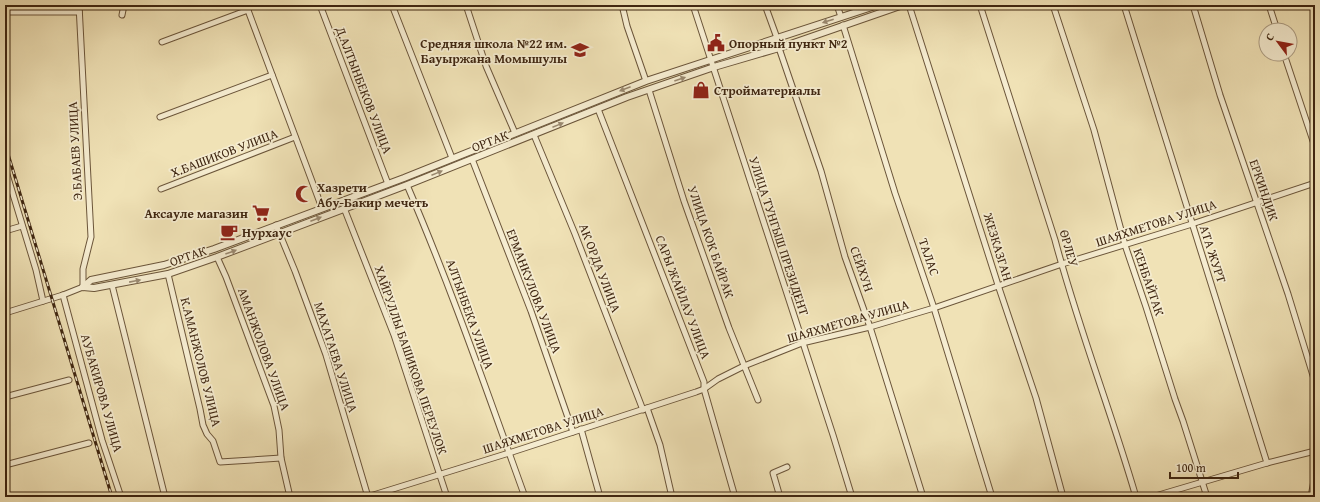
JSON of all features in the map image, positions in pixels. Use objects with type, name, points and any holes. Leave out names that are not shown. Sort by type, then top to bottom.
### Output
[{"type":"street","name":"Э.БАБАЕВ УЛИЦА","points":[[79,5],[91,237],[83,269],[83,287]]},
{"type":"street","points":[[122,15],[124,5]]},
{"type":"street","name":"Д.АЛТЫНБЕКОВ УЛИЦА","points":[[320,5],[388,184]]},
{"type":"street","points":[[392,5],[452,158]]},
{"type":"street","points":[[466,5],[486,66],[516,133]]},
{"type":"street","points":[[622,5],[627,26],[646,81]]},
{"type":"street","name":"УЛИЦА ТУНГЫШ ПРЕЗИДЕНТ","points":[[693,5],[852,497]]},
{"type":"street","points":[[765,5],[777,38]]},
{"type":"street","points":[[837,5],[841,17]]},
{"type":"street","name":"ОРТАК","points":[[5,313],[63,295],[83,287],[91,280],[164,266],[227,244],[388,184],[646,81],[878,5]]},
{"type":"street","name":"ОРТАК","points":[[83,287],[94,288],[168,274],[280,234],[648,90],[714,67],[779,48],[903,5]]},
{"type":"street","name":"ЖЕЗКАЗГАН","points":[[909,5],[998,285],[1036,398],[1063,497]]},
{"type":"street","name":"ӨРЛЕУ","points":[[980,5],[1136,497]]},
{"type":"street","name":"КЕНБАЙТАК","points":[[1053,5],[1094,130],[1125,245],[1207,497]]},
{"type":"street","name":"АТА ЖУРТ","points":[[1124,5],[1267,463]]},
{"type":"street","name":"ЕРКИНДИК","points":[[1193,5],[1220,96],[1288,294],[1315,382]]},
{"type":"street","points":[[1269,5],[1274,22]]},
{"type":"street","name":"Х.БАШИКОВ УЛИЦА","points":[[162,42],[247,8],[322,208]]},
{"type":"street","points":[[5,12],[79,12]]},
{"type":"street","name":"ТАЛАС","points":[[843,25],[895,193],[934,308],[992,497]]},
{"type":"street","name":"СЕЙХУН","points":[[779,48],[821,171],[845,257],[870,327],[923,497]]},
{"type":"street","points":[[1287,62],[1315,147]]},
{"type":"street","points":[[160,117],[272,75]]},
{"type":"street","name":"УЛИЦА КОК БАЙРАК","points":[[648,90],[684,201],[729,328],[758,400]]},
{"type":"street","name":"САРЫ ЖАЙЛАУ УЛИЦА","points":[[598,109],[704,382],[704,388],[735,497]]},
{"type":"street","name":"АК ОРДА УЛИЦА","points":[[534,135],[660,445],[672,497]]},
{"type":"street","name":"Х.БАШИКОВ УЛИЦА","points":[[161,189],[295,137]]},
{"type":"street","name":"ЕРМАНКУЛОВА УЛИЦА","points":[[472,159],[531,311],[573,432]]},
{"type":"street","points":[[5,168],[36,270],[43,301]]},
{"type":"street","name":"ШАЯХМЕТОВА УЛИЦА","points":[[368,497],[645,409],[704,388],[744,366],[802,343],[870,327],[934,308],[1062,264],[1192,224],[1315,183]]},
{"type":"street","name":"АЛТЫНБЕКА УЛИЦА","points":[[407,185],[429,235],[454,301],[525,497]]},
{"type":"street","name":"ХАЙРУЛЛЫ БАШИКОВА ПЕРЕУЛОК","points":[[344,208],[394,336],[447,497]]},
{"type":"street","points":[[5,231],[22,226]]},
{"type":"street","name":"МАХАТАЕВА УЛИЦА","points":[[276,226],[313,316],[368,497]]},
{"type":"street","name":"АМАНЖОЛОВА УЛИЦА","points":[[217,257],[226,277],[274,406],[279,430],[281,458],[290,497]]},
{"type":"street","name":"К.АМАНЖОЛОВ УЛИЦА","points":[[168,274],[203,425],[207,434],[213,440],[220,462],[281,458]]},
{"type":"street","points":[[112,285],[165,497]]},
{"type":"street","name":"АУБАКИРОВА УЛИЦА","points":[[63,295],[102,440],[121,497]]},
{"type":"street","points":[[5,397],[69,380]]},
{"type":"street","points":[[581,429],[600,497]]},
{"type":"street","points":[[5,466],[89,443]]},
{"type":"street","points":[[1152,497],[1267,463],[1315,451]]},
{"type":"street","points":[[780,497],[773,473],[787,467]]},
{"type":"street","points":[[1311,497],[1315,475]]},
{"type":"railway","points":[[5,144],[112,497]]},
{"type":"place","name":"Опорный пункт №2","points":[[716,43]]},
{"type":"place","name":"Средняя школа №22 им. Бауыржана Момышулы","points":[[580,50]]},
{"type":"place","name":"Стройматериалы","points":[[701,90]]},
{"type":"place","name":"Хазрети Абу-Бакир мечеть","points":[[304,194]]},
{"type":"place","name":"Аксауле магазин","points":[[261,213]]},
{"type":"place","name":"Нурхаус","points":[[229,232]]}]
